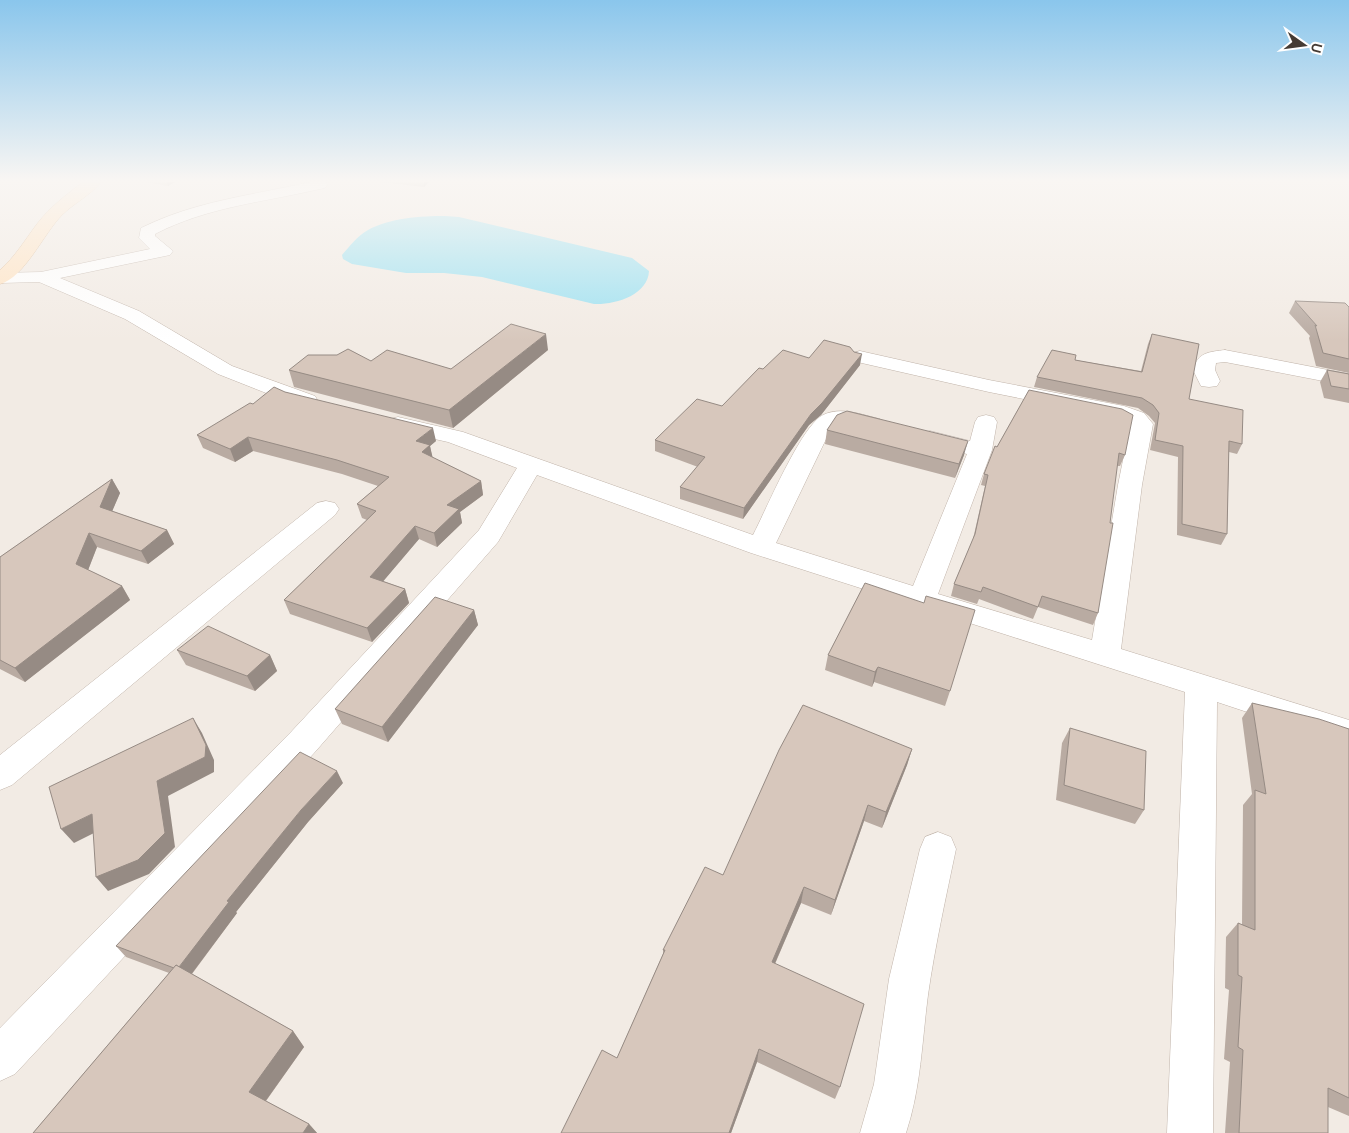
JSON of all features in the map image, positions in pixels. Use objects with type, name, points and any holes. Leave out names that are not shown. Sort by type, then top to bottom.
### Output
[{"type":"street","points":[[1,279],[26,252],[36,235]]},
{"type":"street","points":[[1,279],[41,277],[164,251],[147,238],[147,235]]},
{"type":"street","points":[[41,277],[132,315],[225,370],[298,398],[325,405]]},
{"type":"street","points":[[1209,381],[1204,370],[1206,361],[1210,358],[1226,356],[1349,380]]},
{"type":"street","points":[[860,357],[989,386],[1124,413],[1136,418],[1142,424],[1130,485],[1105,655]]},
{"type":"street","points":[[760,547],[813,440],[822,426],[835,418],[845,416],[980,450]]},
{"type":"street","points":[[380,419],[455,436],[760,547],[1349,733]]},
{"type":"street","points":[[922,599],[980,450],[986,422]]},
{"type":"street","points":[[0,1059],[303,742],[489,536],[531,465]]},
{"type":"street","points":[[0,775],[326,509]]},
{"type":"street","points":[[1190,1133],[1201,685]]},
{"type":"street","points":[[883,1133],[888,1121],[895,1088],[907,995],[938,849]]},
{"type":"water","points":[[361,235],[534,235],[632,258],[649,271],[643,286],[629,297],[611,303],[594,304],[482,277],[444,273],[406,273],[352,264],[343,259],[342,255]]},
{"type":"building","points":[[1295,301],[1345,303],[1349,307],[1349,359],[1323,353],[1315,325],[1317,326]]},
{"type":"building","points":[[511,324],[546,334],[449,410],[289,370],[308,355],[337,355],[348,349],[371,361],[387,350],[451,369]]},
{"type":"building","points":[[1152,334],[1199,344],[1189,399],[1243,410],[1242,444],[1229,441],[1227,534],[1182,524],[1183,446],[1155,440],[1159,413],[1153,405],[1142,398],[1037,377],[1052,350],[1076,355],[1075,360],[1142,372]]},
{"type":"building","points":[[824,340],[850,347],[854,352],[862,354],[811,414],[744,508],[680,487],[705,457],[655,440],[697,399],[722,406],[759,368],[763,369],[783,350],[809,358]]},
{"type":"building","points":[[1327,370],[1349,374],[1349,389],[1331,386]]},
{"type":"building","points":[[274,387],[285,392],[433,428],[416,441],[430,445],[422,452],[481,481],[447,505],[459,509],[434,533],[415,526],[370,577],[405,589],[367,628],[284,600],[376,511],[357,504],[389,477],[337,460],[248,437],[230,449],[197,435],[250,403],[253,404]]},
{"type":"building","points":[[1029,390],[1122,409],[1133,415],[1125,455],[1119,453],[1110,523],[1113,523],[1098,613],[1042,596],[1038,607],[983,587],[981,592],[954,584],[975,534],[988,475],[984,474],[995,446],[997,447]]},
{"type":"building","points":[[847,411],[968,441],[959,464],[827,430],[837,415]]},
{"type":"building","points":[[112,479],[100,507],[167,530],[141,551],[89,533],[76,564],[122,586],[15,668],[0,660],[0,557]]},
{"type":"building","points":[[865,583],[924,603],[926,596],[975,610],[950,691],[878,667],[875,672],[828,655]]},
{"type":"building","points":[[435,597],[474,610],[382,727],[335,709]]},
{"type":"building","points":[[208,626],[270,655],[247,676],[177,650]]},
{"type":"building","points":[[1252,703],[1319,719],[1349,729],[1349,1098],[1328,1088],[1328,1133],[1239,1133],[1243,1050],[1238,1047],[1242,977],[1238,975],[1238,923],[1255,930],[1255,790],[1266,794]]},
{"type":"building","points":[[803,705],[912,749],[886,812],[868,805],[835,900],[804,887],[772,962],[864,1004],[840,1087],[759,1049],[729,1133],[561,1133],[602,1050],[617,1058],[665,950],[663,950],[705,867],[723,875],[779,750]]},
{"type":"building","points":[[193,718],[206,745],[205,757],[157,781],[165,833],[138,860],[96,877],[92,814],[61,829],[49,787]]},
{"type":"building","points":[[1070,728],[1146,751],[1144,810],[1064,785]]},
{"type":"building","points":[[300,752],[337,771],[301,810],[227,901],[229,902],[179,967],[176,965],[174,968],[116,946]]},
{"type":"building","points":[[176,965],[293,1031],[249,1092],[309,1124],[303,1133],[33,1133]]}]
